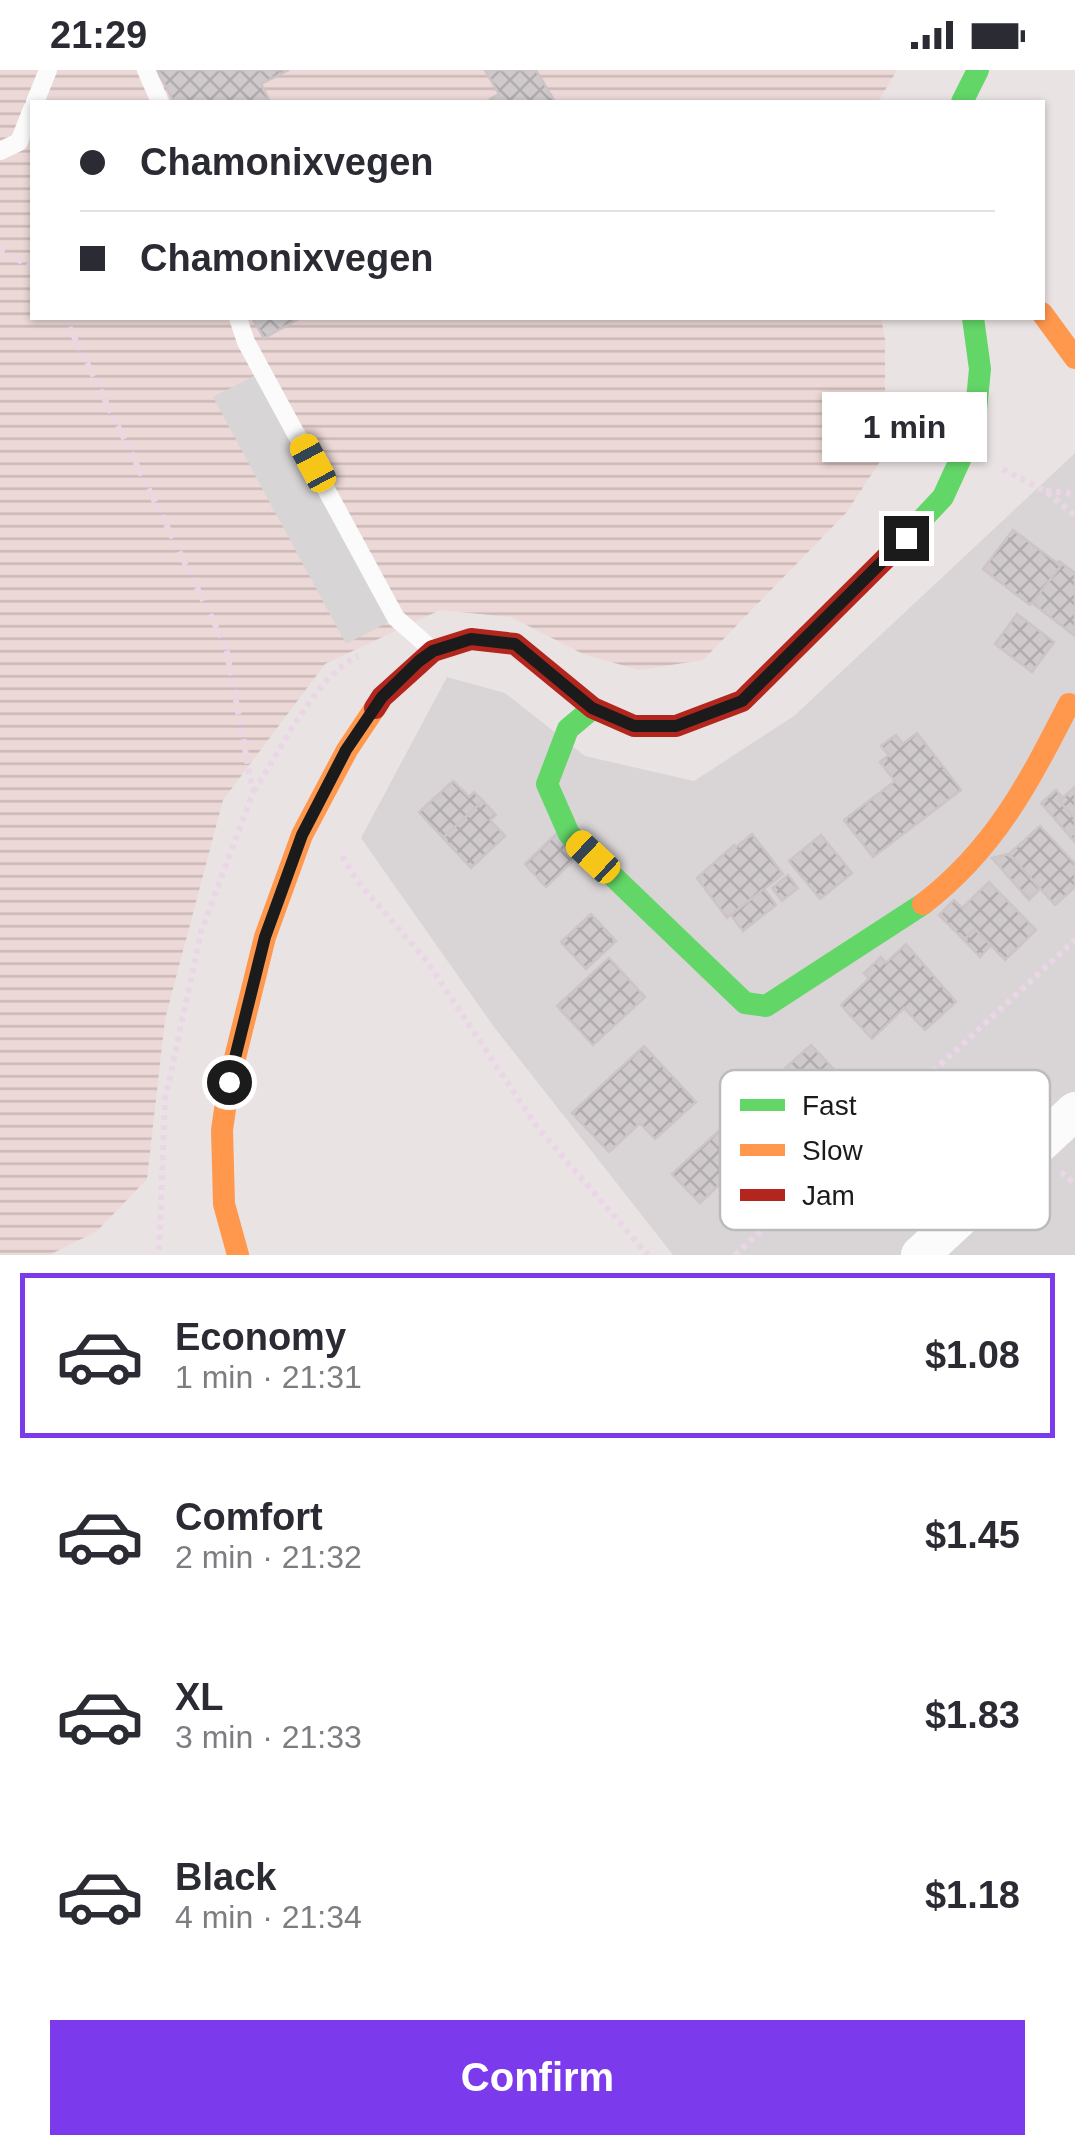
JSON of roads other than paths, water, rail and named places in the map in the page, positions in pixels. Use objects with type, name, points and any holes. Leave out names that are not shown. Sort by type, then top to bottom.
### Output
[{"type":"street","points":[[964,100],[993,71]]},
{"type":"street","points":[[1045,318],[1075,358]]},
{"type":"street","points":[[238,1255],[224,1204],[221,1173],[229,1082],[265,937],[302,835],[346,750],[382,697],[433,651],[471,639],[515,644],[592,708],[634,726],[676,726],[742,701],[943,497],[976,410],[980,369],[974,320]]},
{"type":"street","points":[[592,708],[568,728],[548,784],[569,834],[745,1003],[766,1006],[935,895],[984,848],[1036,768],[1069,704]]},
{"type":"street","points":[[1050,1135],[1075,1112]]},
{"type":"lane","points":[[36,100],[48,70]]},
{"type":"lane","points":[[146,70],[159,100]]},
{"type":"lane","points":[[0,151],[26,146]]},
{"type":"lane","points":[[239,320],[246,342],[396,618],[433,651]]}]
